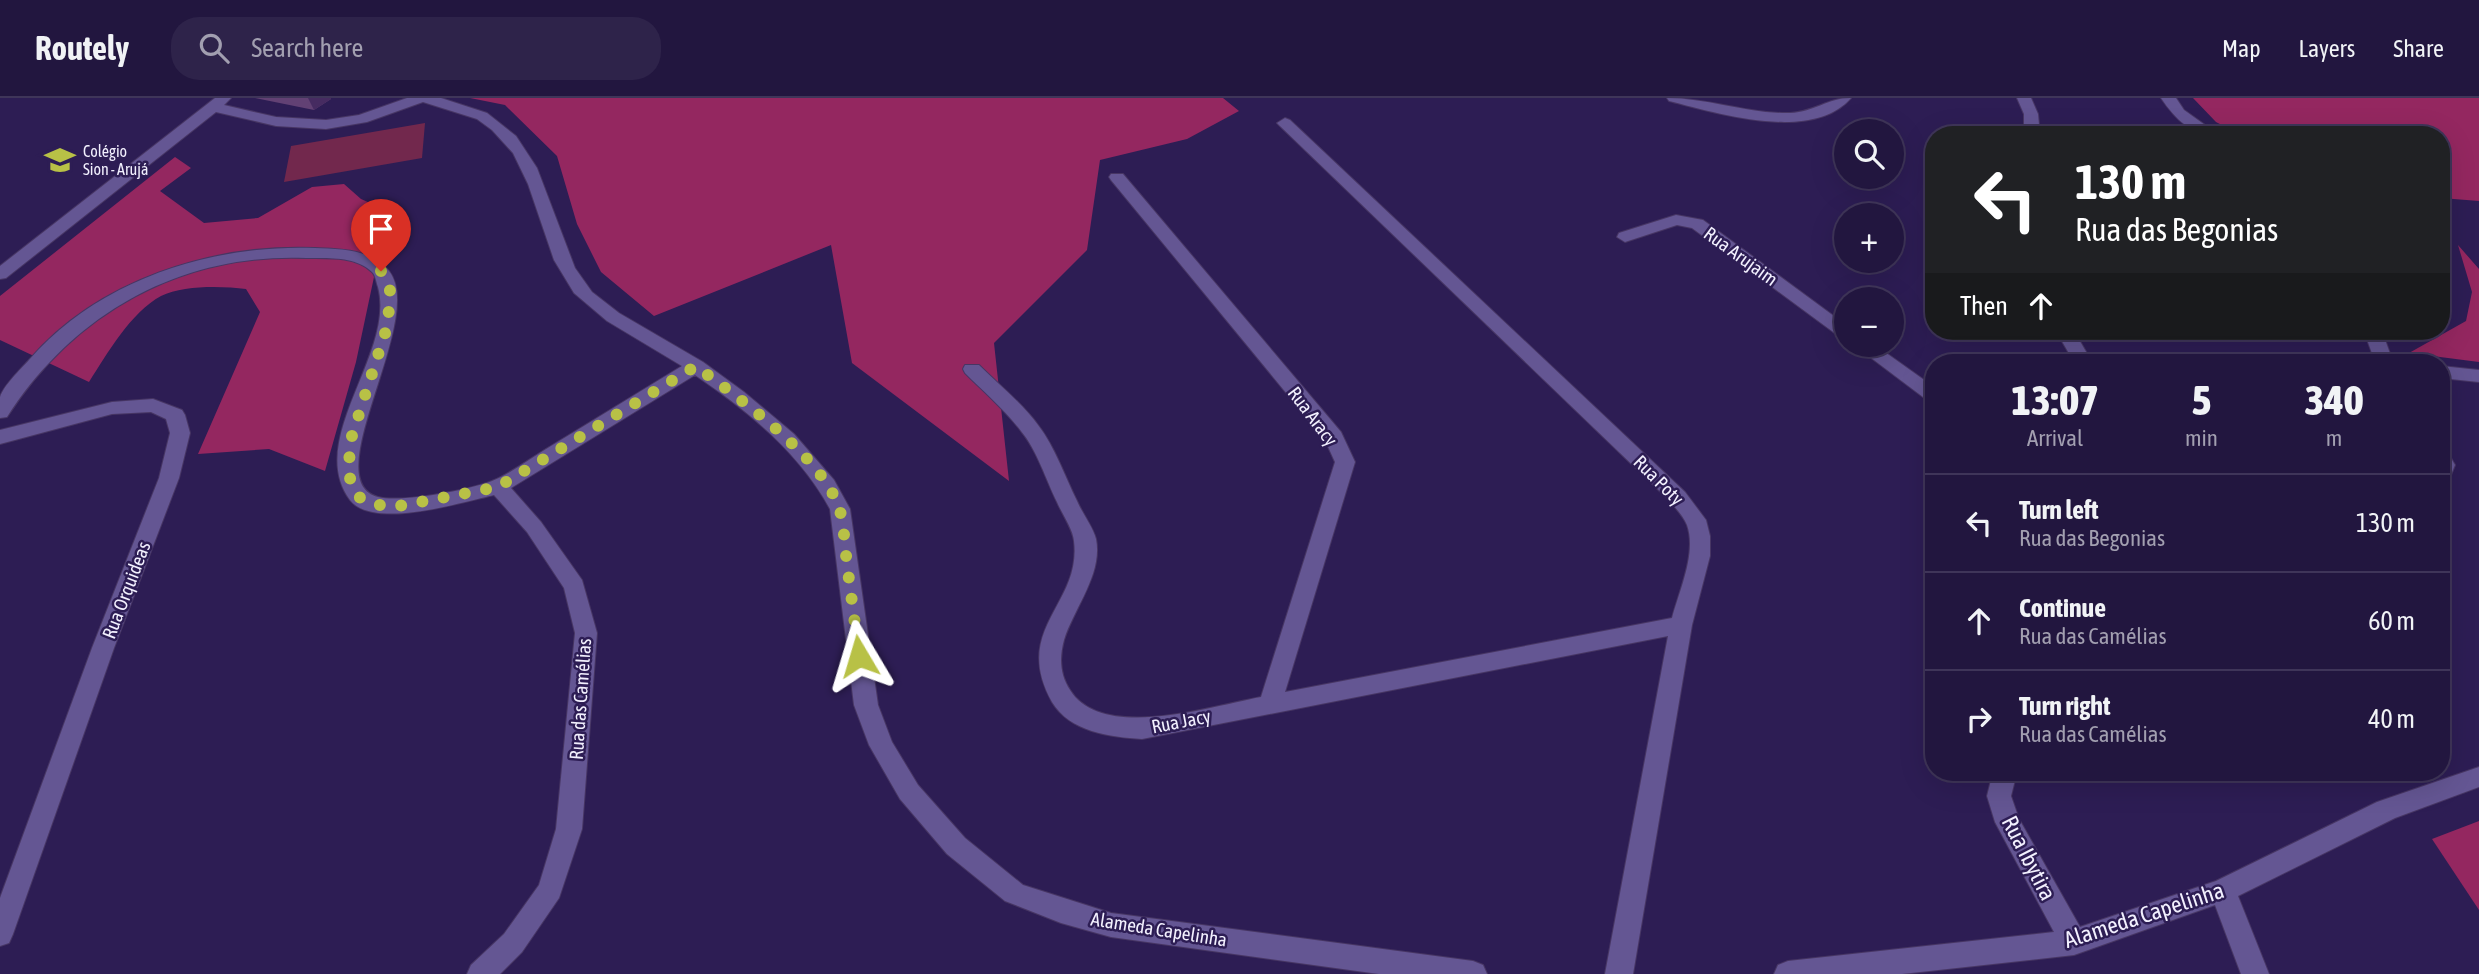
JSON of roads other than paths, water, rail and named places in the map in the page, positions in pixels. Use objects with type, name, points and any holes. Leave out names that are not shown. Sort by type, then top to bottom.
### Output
[{"type":"street","points":[[0,274],[218,102],[281,121],[321,125],[372,117],[420,98]]},
{"type":"street","name":"Alameda Capelinha","points":[[426,98],[480,116],[511,137],[524,154],[560,255],[586,295],[612,317],[696,366],[751,408],[813,464],[830,486],[840,509],[866,705],[881,745],[909,792],[956,846],[1014,893],[1060,911],[1111,925],[1473,974]]},
{"type":"street","points":[[1674,98],[1754,115],[1796,116],[1824,111],[1844,98]]},
{"type":"street","points":[[2024,98],[2031,114],[2032,126]]},
{"type":"street","points":[[2168,98],[2179,113],[2198,126]]},
{"type":"street","name":"Rua Poty","points":[[1285,122],[1678,497],[1696,520],[1700,536],[1699,556],[1681,625],[1619,974]]},
{"type":"street","name":"Rua Aracy","points":[[1117,177],[1334,438],[1345,462],[1270,704]]},
{"type":"street","name":"Rua Arujaim","points":[[1625,237],[1676,220],[1697,224],[1834,324]]},
{"type":"street","points":[[0,411],[21,378],[64,336],[111,303],[160,281],[216,261],[254,254],[304,251],[348,255],[369,262],[381,271],[390,289],[388,324],[351,439],[348,474],[359,497],[373,504],[394,507],[498,487],[696,366]]},
{"type":"street","points":[[1880,357],[1925,390]]},
{"type":"street","name":"Rua Jacy","points":[[972,369],[1031,429],[1085,539],[1087,557],[1081,581],[1053,634],[1047,663],[1053,688],[1073,713],[1111,728],[1142,729],[1681,625]]},
{"type":"street","points":[[2450,373],[2479,376]]},
{"type":"street","name":"Rua Orquideas","points":[[0,437],[112,408],[153,405],[175,415],[180,433],[169,478],[103,648],[0,934]]},
{"type":"street","name":"Rua das Camélias","points":[[481,974],[513,943],[550,890],[569,830],[586,634],[574,586],[534,527],[498,487]]},
{"type":"street","name":"Alameda Capelinha","points":[[1788,974],[2074,942],[2222,891],[2386,810],[2479,777]]},
{"type":"street","name":"Rua Ibytira","points":[[2003,781],[1999,796],[2008,822],[2074,942]]},
{"type":"street","points":[[2222,891],[2255,974]]},
{"type":"place","name":"Colégio Sion - Arujá","points":[[60,160]]}]
